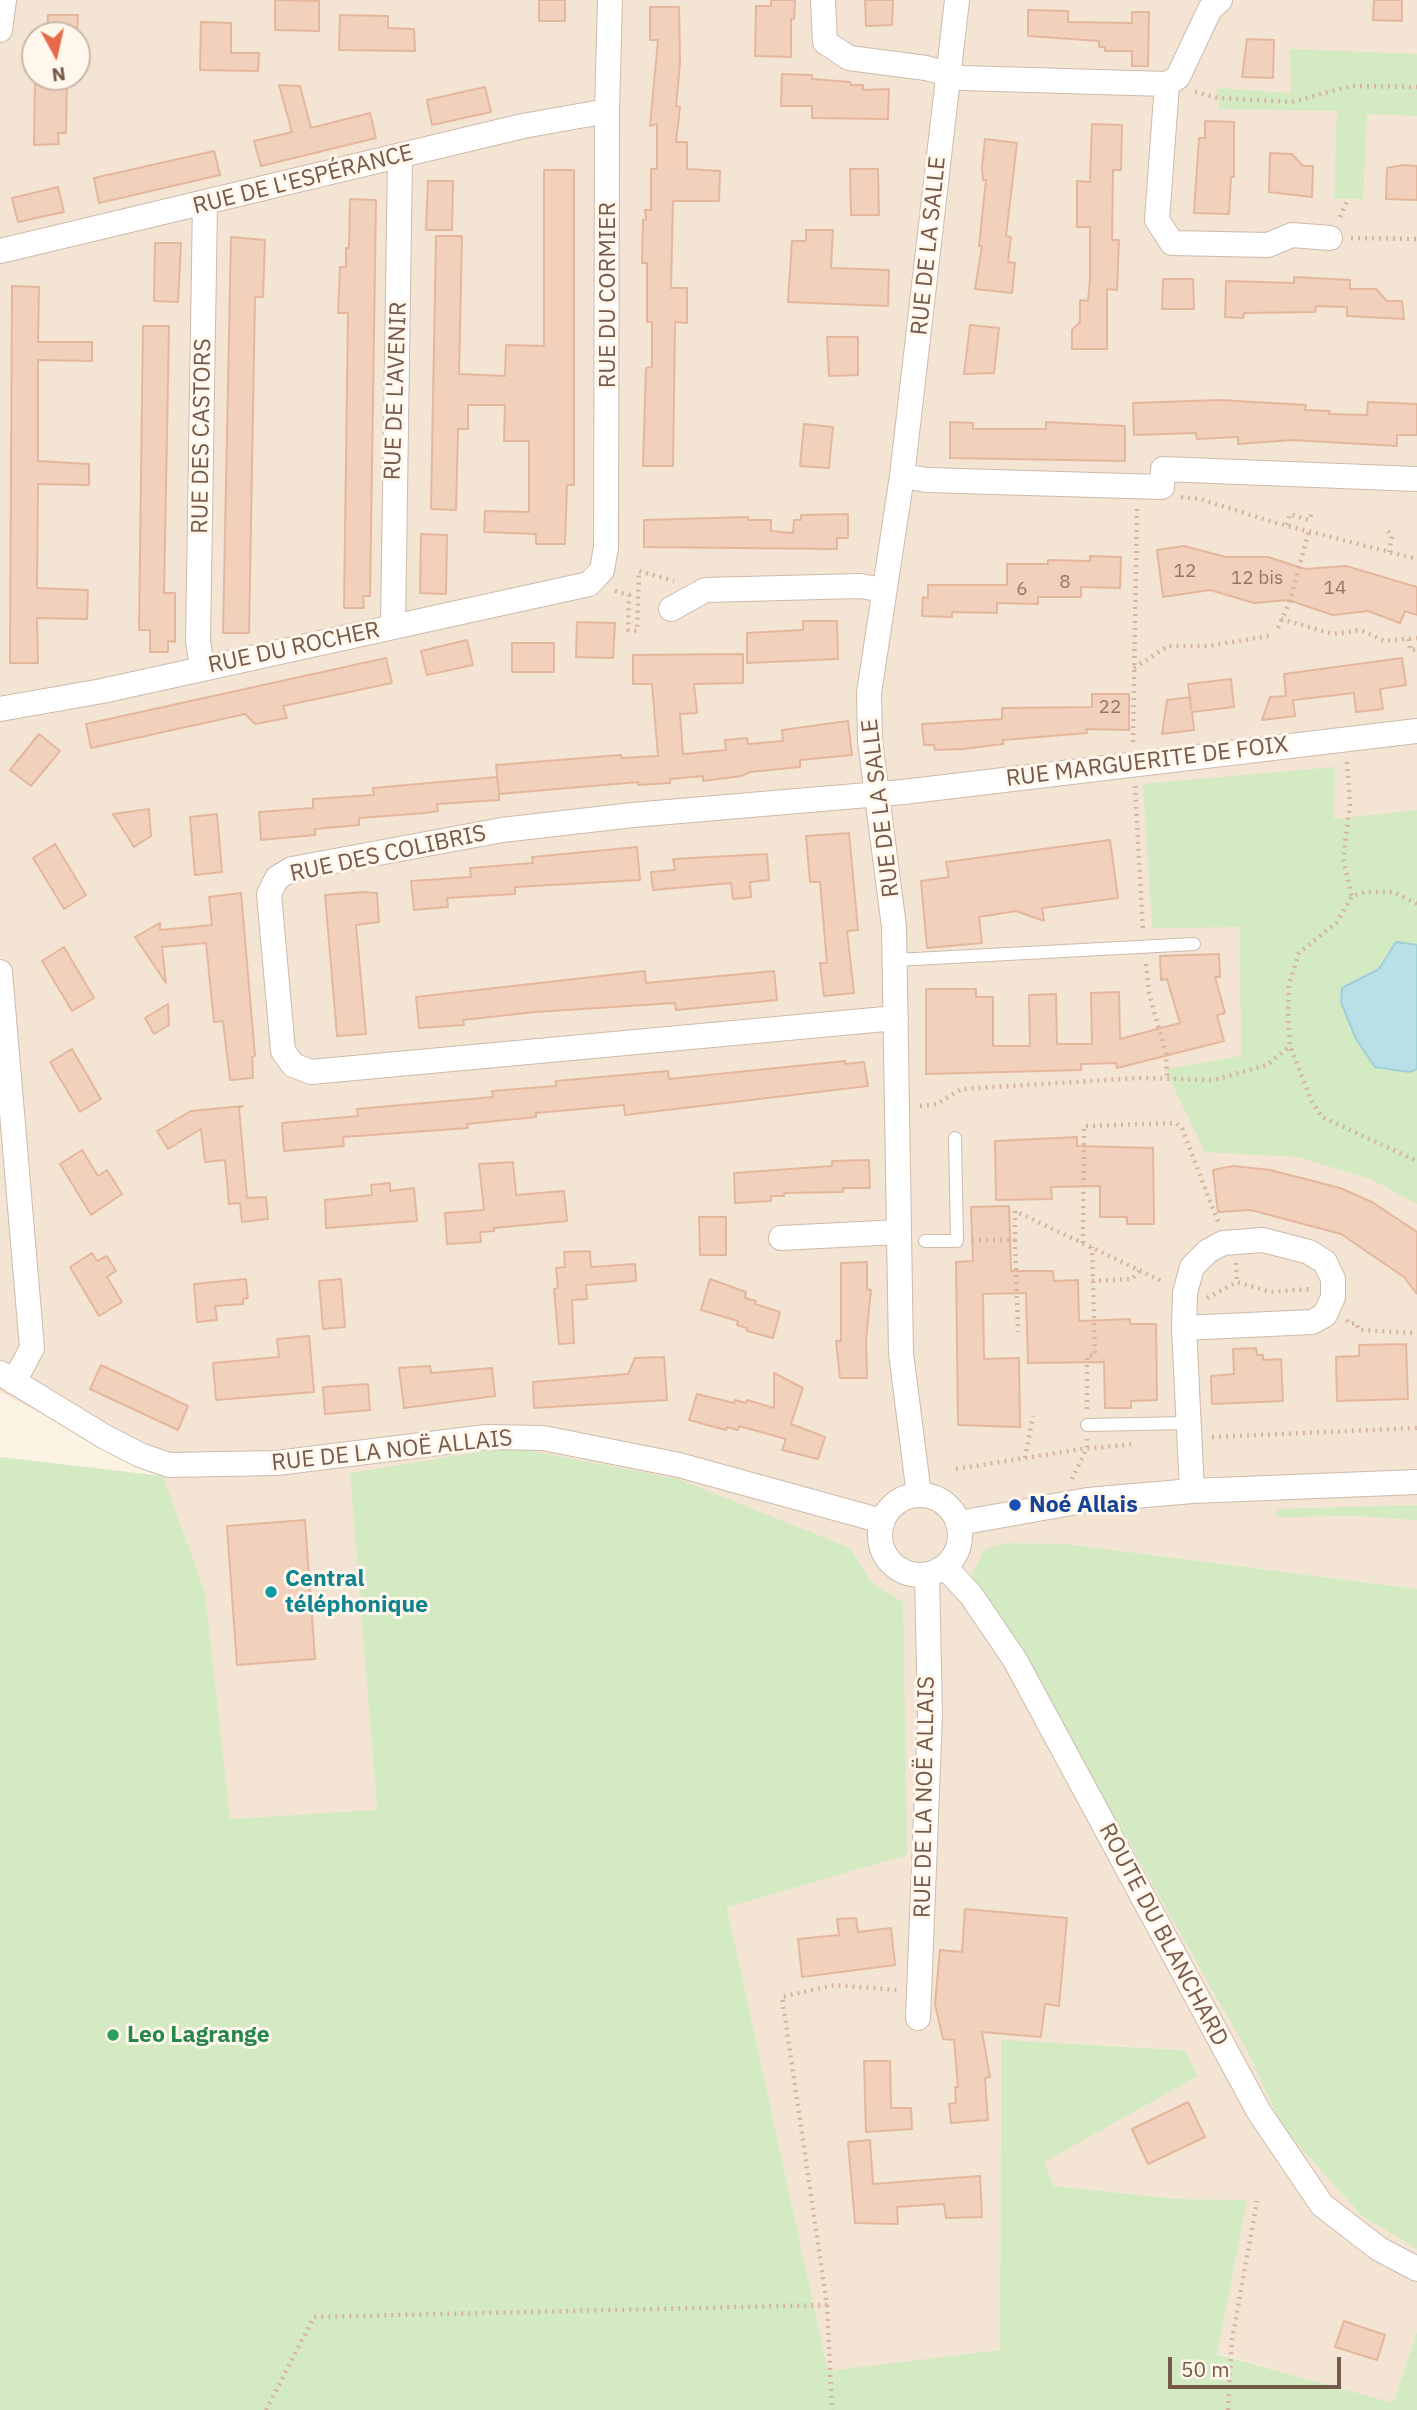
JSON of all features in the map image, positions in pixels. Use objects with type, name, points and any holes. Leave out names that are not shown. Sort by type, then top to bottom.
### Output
[{"type":"street","points":[[0,30],[4,0]]},
{"type":"street","name":"RUE DU CORMIER","points":[[589,584],[603,570],[606,547],[607,111],[610,0]]},
{"type":"street","points":[[823,0],[825,42],[849,58],[926,68],[949,77],[1167,84],[1178,78],[1205,18],[1220,0]]},
{"type":"street","name":"RUE DE LA SALLE","points":[[919,1495],[901,1353],[896,960],[888,864],[876,793],[869,693],[902,476],[957,0]]},
{"type":"street","points":[[1167,84],[1157,220],[1172,243],[1268,246],[1292,235],[1330,238]]},
{"type":"street","name":"RUE DE L'ESPÉRANCE","points":[[0,251],[523,126],[607,111]]},
{"type":"street","name":"RUE DE L'AVENIR","points":[[393,626],[400,157]]},
{"type":"street","name":"RUE DES CASTORS","points":[[202,668],[198,640],[205,203]]},
{"type":"street","points":[[902,476],[927,480],[1162,487],[1163,469],[1417,479]]},
{"type":"street","name":"RUE DU ROCHER","points":[[0,709],[102,691],[589,584]]},
{"type":"street","points":[[671,609],[705,590],[860,586],[884,590]]},
{"type":"street","name":"RUE MARGUERITE DE FOIX","points":[[876,793],[1417,731]]},
{"type":"street","name":"RUE DES COLIBRIS","points":[[876,793],[502,830],[292,869],[277,878],[269,894],[283,1051],[293,1065],[311,1072],[896,1018]]},
{"type":"street","points":[[0,972],[32,1348],[7,1378]]},
{"type":"street","points":[[781,1238],[900,1231]]},
{"type":"street","points":[[1184,1310],[1302,1325],[1325,1315],[1334,1297],[1333,1279],[1325,1262],[1309,1252],[1263,1240],[1235,1241],[1208,1251],[1192,1267],[1184,1310],[1194,1430],[1192,1491]]},
{"type":"street","name":"RUE DE LA NOË ALLAIS","points":[[7,1378],[105,1437],[140,1455],[169,1465],[277,1463],[486,1437],[543,1438],[679,1465],[882,1521]]},
{"type":"street","points":[[959,1523],[1088,1500],[1192,1491],[1417,1482]]},
{"type":"street","points":[[919,1495],[944,1502],[959,1523],[959,1546],[936,1571],[900,1570],[889,1561],[879,1535],[882,1521],[896,1502],[919,1495]]},
{"type":"street","name":"RUE DE LA NOË ALLAIS","points":[[918,2018],[936,1571]]},
{"type":"street","name":"ROUTE DU BLANCHARD","points":[[936,1571],[971,1595],[1015,1660],[1259,2112],[1322,2205],[1379,2249],[1417,2269]]},
{"type":"lane","points":[[896,960],[1194,944]]},
{"type":"lane","points":[[925,1241],[957,1241],[955,1138]]},
{"type":"lane","points":[[1087,1425],[1194,1430]]},
{"type":"path","points":[[1218,98],[1292,102],[1351,86],[1417,87]]},
{"type":"path","points":[[1330,238],[1417,239]]},
{"type":"path","points":[[1175,497],[1200,499],[1417,559]]},
{"type":"path","points":[[1287,525],[1290,514],[1309,520],[1313,512]]},
{"type":"path","points":[[1278,628],[1289,603],[1310,531]]},
{"type":"path","points":[[1388,531],[1392,536],[1389,552]]},
{"type":"path","points":[[589,584],[629,595],[628,630],[638,631],[639,571],[705,590]]},
{"type":"path","points":[[1281,618],[1333,634],[1361,630],[1384,641],[1417,638]]},
{"type":"path","points":[[1135,668],[1168,646],[1208,646],[1269,636]]},
{"type":"path","points":[[1409,639],[1410,650],[1417,649]]},
{"type":"path","points":[[1342,739],[1350,780],[1343,859],[1352,896]]},
{"type":"path","points":[[1417,904],[1393,892],[1365,892],[1352,896],[1337,922],[1299,953],[1289,984],[1290,1046],[1312,1102],[1322,1116],[1417,1161]]},
{"type":"path","points":[[898,1108],[937,1104],[961,1089],[1140,1078],[1214,1080],[1267,1065],[1290,1046]]},
{"type":"path","points":[[1083,1243],[1084,1126],[1176,1123],[1182,1128],[1214,1218],[1235,1241],[1237,1282]]},
{"type":"path","points":[[1018,1332],[1015,1211],[1139,1270],[1184,1310],[1237,1282],[1269,1292],[1307,1288],[1334,1297],[1350,1324],[1356,1323],[1359,1330],[1417,1333]]},
{"type":"path","points":[[957,1241],[1015,1240]]},
{"type":"path","points":[[1068,1486],[1087,1448],[1087,1356],[1096,1355],[1092,1247]]},
{"type":"path","points":[[1093,1281],[1132,1279],[1139,1270]]},
{"type":"path","points":[[1026,1458],[1033,1416]]},
{"type":"path","points":[[1194,1430],[1417,1429]]},
{"type":"path","points":[[956,1469],[1087,1448],[1138,1443]]},
{"type":"path","points":[[832,2410],[827,2305],[782,1997],[834,1985],[918,1991]]},
{"type":"path","points":[[1228,2410],[1232,2340],[1257,2201]]},
{"type":"path","points":[[266,2410],[314,2317],[827,2305]]},
{"type":"shaded area","points":[[0,0],[1417,0],[1417,1589],[1066,1544],[1004,1543],[984,1550],[1017,1645],[1248,2053],[1282,2127],[1362,2216],[1417,2249],[1417,2331],[1393,2404],[1217,2353],[1246,2200],[1178,2199],[1054,2186],[1044,2161],[1198,2076],[1185,2050],[1121,2046],[1001,2041],[1000,2350],[828,2372],[727,1906],[903,1603],[871,1582],[850,1548],[351,1473],[377,1811],[229,1819],[205,1592],[163,1476],[0,1392]]},
{"type":"green space","points":[[1290,49],[1417,54],[1417,116],[1367,114],[1363,199],[1334,199],[1337,111],[1219,109],[1217,88],[1291,93]]},
{"type":"green space","points":[[1335,767],[1334,819],[1417,810],[1417,1204],[1371,1179],[1298,1157],[1205,1152],[1165,1069],[1241,1056],[1240,927],[1152,928],[1143,784]]},
{"type":"green space","points":[[510,1447],[678,1479],[850,1548],[871,1582],[903,1602],[907,1855],[727,1907],[828,2371],[1000,2350],[1001,2040],[1185,2050],[1198,2076],[1044,2162],[1054,2186],[1178,2199],[1247,2200],[1217,2354],[1393,2403],[1417,2331],[1417,2410],[0,2410],[0,1457],[163,1476],[205,1592],[230,1819],[377,1810],[350,1473]]},
{"type":"green space","points":[[1417,1505],[1417,1520],[1357,1516],[1276,1517],[1277,1509]]},
{"type":"green space","points":[[1004,1543],[1066,1544],[1417,1589],[1417,2249],[1362,2216],[1282,2127],[1248,2053],[1017,1645],[970,1578],[984,1550]]},
{"type":"water","points":[[1396,942],[1417,945],[1417,1069],[1409,1072],[1375,1067],[1356,1039],[1341,1002],[1342,988],[1379,969]]},
{"type":"building","points":[[275,0],[319,1],[319,31],[275,30]]},
{"type":"building","points":[[539,0],[565,0],[565,21],[539,21]]},
{"type":"building","points":[[771,0],[795,0],[794,19],[791,19],[791,57],[755,56],[756,6],[771,6]]},
{"type":"building","points":[[865,0],[893,0],[892,25],[866,26]]},
{"type":"building","points":[[1374,0],[1402,0],[1402,21],[1373,20]]},
{"type":"building","points":[[650,7],[679,7],[680,63],[676,106],[680,107],[676,142],[687,142],[687,169],[720,171],[719,201],[673,201],[671,288],[687,288],[687,323],[675,322],[673,466],[643,466],[646,368],[652,367],[652,322],[647,322],[647,263],[642,263],[643,220],[646,219],[645,210],[651,210],[651,169],[657,169],[657,124],[650,126],[658,40],[650,40]]},
{"type":"building","points":[[1028,10],[1068,11],[1068,22],[1132,23],[1132,12],[1149,12],[1148,66],[1132,66],[1132,51],[1105,51],[1105,47],[1099,47],[1099,41],[1028,36]]},
{"type":"building","points":[[48,15],[78,15],[78,21],[48,21]]},
{"type":"building","points":[[340,15],[388,16],[388,28],[414,29],[415,51],[339,50]]},
{"type":"building","points":[[201,22],[231,23],[231,53],[259,53],[258,71],[200,70]]},
{"type":"building","points":[[1247,39],[1274,40],[1273,78],[1242,77]]},
{"type":"building","points":[[782,74],[812,75],[812,79],[850,82],[851,85],[863,85],[863,90],[889,89],[888,119],[812,118],[812,106],[781,106]]},
{"type":"building","points":[[279,85],[300,86],[311,128],[370,113],[376,138],[261,166],[254,141],[292,132]]},
{"type":"building","points":[[485,87],[491,112],[432,125],[427,100]]},
{"type":"building","points":[[35,91],[67,91],[66,133],[58,133],[59,144],[34,145]]},
{"type":"building","points":[[1205,121],[1234,122],[1234,177],[1231,177],[1229,214],[1194,213],[1199,138],[1205,138]]},
{"type":"building","points":[[1092,124],[1122,125],[1121,170],[1113,170],[1112,240],[1119,240],[1117,290],[1107,289],[1107,349],[1072,349],[1072,330],[1080,322],[1080,300],[1088,301],[1090,279],[1090,227],[1077,227],[1077,181],[1090,182]]},
{"type":"building","points":[[985,139],[1017,143],[1006,236],[1011,237],[1008,262],[1015,263],[1012,293],[975,289],[982,246],[979,246],[986,180],[983,180],[982,168]]},
{"type":"building","points":[[214,151],[220,175],[99,203],[94,178]]},
{"type":"building","points":[[1270,153],[1292,154],[1303,166],[1313,166],[1312,197],[1269,192]]},
{"type":"building","points":[[1417,166],[1417,200],[1386,199],[1387,168]]},
{"type":"building","points":[[850,169],[878,169],[879,215],[851,215]]},
{"type":"building","points":[[544,170],[574,170],[574,485],[567,485],[565,544],[536,544],[536,534],[484,532],[485,511],[529,512],[529,441],[504,441],[505,405],[468,405],[468,429],[458,429],[456,510],[431,509],[436,236],[462,236],[459,374],[505,376],[506,345],[544,346]]},
{"type":"building","points":[[428,181],[453,181],[452,230],[426,230]]},
{"type":"building","points":[[58,187],[64,212],[18,222],[12,198]]},
{"type":"building","points":[[350,199],[376,200],[370,596],[363,596],[364,608],[344,608],[348,313],[338,313],[340,267],[346,267],[346,248],[349,248]]},
{"type":"building","points":[[806,230],[833,230],[831,268],[889,270],[888,306],[788,302],[792,241],[806,241]]},
{"type":"building","points":[[231,237],[265,240],[263,297],[255,297],[249,633],[223,633]]},
{"type":"building","points":[[155,243],[181,243],[178,302],[154,301]]},
{"type":"building","points":[[1294,277],[1350,280],[1350,289],[1376,289],[1387,301],[1402,301],[1404,319],[1347,316],[1347,307],[1316,306],[1315,312],[1244,313],[1243,318],[1225,317],[1226,281],[1294,283]]},
{"type":"building","points":[[1163,279],[1193,279],[1194,309],[1162,309]]},
{"type":"building","points":[[12,286],[39,287],[38,342],[92,342],[92,361],[38,360],[38,461],[89,464],[89,485],[38,484],[37,588],[88,590],[87,619],[37,618],[38,663],[10,663]]},
{"type":"building","points":[[970,325],[999,328],[994,373],[964,374]]},
{"type":"building","points":[[143,326],[169,326],[164,593],[175,593],[175,642],[168,641],[168,652],[150,652],[150,630],[139,630]]},
{"type":"building","points":[[827,337],[858,337],[858,375],[829,376]]},
{"type":"building","points":[[1220,400],[1306,405],[1305,410],[1330,411],[1329,414],[1367,415],[1368,402],[1417,404],[1417,435],[1397,435],[1397,446],[1292,440],[1238,444],[1238,437],[1197,439],[1196,433],[1134,435],[1133,403]]},
{"type":"building","points":[[950,422],[973,423],[973,429],[1046,429],[1046,422],[1125,426],[1125,461],[950,458]]},
{"type":"building","points":[[804,424],[833,427],[829,468],[800,466]]},
{"type":"building","points":[[848,514],[848,538],[837,538],[837,549],[644,547],[644,520],[748,517],[748,520],[771,520],[771,531],[793,533],[794,520],[801,520],[801,515]]},
{"type":"building","points":[[421,534],[447,535],[446,594],[420,593]]},
{"type":"building","points":[[1184,546],[1226,557],[1268,557],[1305,569],[1346,566],[1417,587],[1417,615],[1405,611],[1400,623],[1368,611],[1333,615],[1288,600],[1254,603],[1210,590],[1163,597],[1157,550]]},
{"type":"building","points":[[1090,556],[1121,557],[1120,588],[1081,587],[1081,597],[1038,597],[1038,604],[997,603],[997,613],[952,612],[952,617],[922,616],[923,597],[928,598],[928,585],[1007,585],[1007,564],[1048,564],[1048,560],[1090,561]]},
{"type":"building","points":[[803,621],[837,621],[838,659],[747,663],[747,633],[803,630]]},
{"type":"building","points":[[577,622],[615,623],[613,658],[576,657]]},
{"type":"building","points":[[467,640],[473,665],[427,675],[421,651]]},
{"type":"building","points":[[512,643],[554,643],[554,672],[512,672]]},
{"type":"building","points":[[743,654],[743,683],[694,684],[697,713],[680,714],[683,754],[726,750],[725,740],[747,738],[748,744],[783,741],[782,730],[848,721],[852,755],[800,760],[800,767],[750,772],[741,776],[703,781],[703,776],[670,779],[670,783],[638,785],[638,782],[499,794],[499,800],[437,804],[438,811],[359,818],[359,825],[315,829],[315,835],[261,840],[259,812],[313,808],[313,799],[374,795],[373,788],[497,777],[499,793],[496,765],[621,755],[621,758],[658,756],[652,684],[633,684],[633,655]]},
{"type":"building","points":[[386,658],[392,683],[283,706],[287,718],[255,724],[245,714],[91,748],[86,724]]},
{"type":"building","points":[[1402,658],[1406,685],[1380,689],[1383,709],[1356,712],[1354,693],[1293,700],[1295,716],[1262,720],[1270,697],[1286,696],[1284,674]]},
{"type":"building","points":[[1231,679],[1234,707],[1192,712],[1194,730],[1162,734],[1167,700],[1190,697],[1188,684]]},
{"type":"building","points":[[1092,694],[1129,694],[1129,730],[1086,729],[1087,733],[1003,740],[1003,744],[963,749],[935,750],[934,745],[924,745],[922,724],[1002,719],[1002,708],[1092,707]]},
{"type":"building","points":[[39,734],[60,751],[31,786],[10,770]]},
{"type":"building","points":[[149,809],[151,836],[134,847],[113,814]]},
{"type":"building","points":[[217,814],[222,872],[195,875],[190,817]]},
{"type":"building","points":[[849,833],[858,930],[847,931],[854,993],[824,996],[820,963],[827,963],[820,882],[810,882],[806,836]]},
{"type":"building","points":[[1110,840],[1118,898],[1042,908],[1044,921],[1016,911],[979,917],[982,943],[927,948],[921,881],[949,877],[946,862]]},
{"type":"building","points":[[55,844],[86,895],[64,909],[33,858]]},
{"type":"building","points":[[637,847],[640,880],[515,887],[515,894],[447,898],[448,907],[414,910],[411,881],[471,877],[470,868],[533,863],[532,857]]},
{"type":"building","points":[[767,854],[769,880],[750,882],[751,897],[733,899],[731,883],[653,890],[651,872],[675,870],[673,859]]},
{"type":"building","points":[[241,893],[255,1056],[252,1057],[253,1078],[230,1080],[223,1021],[214,1022],[206,943],[162,947],[166,983],[135,937],[160,923],[160,930],[212,925],[209,897]]},
{"type":"building","points":[[377,893],[379,922],[356,925],[366,1034],[337,1036],[325,895]]},
{"type":"building","points":[[64,947],[94,998],[72,1011],[42,961]]},
{"type":"building","points":[[1219,954],[1220,977],[1215,977],[1225,1013],[1217,1015],[1224,1041],[1117,1068],[1116,1063],[1081,1064],[1081,1070],[926,1074],[926,989],[976,989],[976,997],[993,997],[993,1046],[1030,1046],[1029,995],[1056,994],[1057,1044],[1092,1044],[1091,993],[1119,992],[1120,1039],[1180,1023],[1167,979],[1161,980],[1160,956]]},
{"type":"building","points":[[645,971],[646,983],[774,971],[777,1000],[676,1010],[675,1003],[535,1012],[463,1020],[464,1025],[419,1028],[416,997]]},
{"type":"building","points":[[168,1004],[169,1025],[154,1034],[145,1018]]},
{"type":"building","points":[[72,1049],[101,1099],[80,1112],[50,1062]]},
{"type":"building","points":[[845,1061],[845,1064],[864,1062],[868,1086],[625,1115],[624,1105],[536,1113],[536,1117],[467,1124],[468,1128],[343,1137],[344,1146],[284,1151],[282,1123],[358,1116],[357,1109],[493,1097],[492,1091],[556,1086],[556,1081],[668,1071],[669,1079]]},
{"type":"building","points":[[243,1106],[239,1108],[247,1198],[266,1197],[268,1219],[242,1222],[240,1203],[229,1204],[225,1160],[205,1162],[201,1129],[168,1149],[157,1131],[191,1111]]},
{"type":"building","points":[[1077,1137],[1077,1146],[1153,1148],[1154,1224],[1127,1224],[1127,1217],[1100,1217],[1100,1186],[1051,1187],[1052,1199],[996,1200],[995,1141]]},
{"type":"building","points":[[82,1150],[98,1176],[107,1170],[122,1194],[91,1215],[60,1164]]},
{"type":"building","points":[[869,1160],[870,1188],[843,1188],[843,1192],[784,1193],[784,1196],[771,1196],[771,1201],[735,1203],[734,1173],[832,1166],[832,1161]]},
{"type":"building","points":[[513,1162],[516,1195],[564,1191],[567,1221],[494,1228],[494,1231],[480,1232],[481,1242],[447,1244],[445,1213],[484,1210],[479,1164]]},
{"type":"building","points":[[1233,1166],[1270,1170],[1340,1188],[1372,1202],[1417,1232],[1417,1294],[1404,1277],[1341,1234],[1251,1210],[1218,1212],[1213,1170]]},
{"type":"building","points":[[390,1183],[390,1191],[414,1188],[417,1221],[326,1228],[325,1200],[372,1195],[371,1185]]},
{"type":"building","points":[[1009,1206],[1011,1271],[1053,1271],[1054,1281],[1078,1280],[1079,1321],[1130,1319],[1130,1324],[1156,1324],[1157,1400],[1131,1401],[1131,1408],[1105,1408],[1104,1362],[1028,1363],[1026,1293],[983,1294],[984,1359],[1019,1358],[1020,1427],[958,1425],[956,1262],[973,1261],[971,1207]]},
{"type":"building","points":[[699,1217],[726,1217],[726,1255],[700,1255]]},
{"type":"building","points":[[590,1251],[591,1267],[635,1264],[636,1281],[586,1285],[587,1299],[572,1300],[574,1343],[559,1344],[554,1289],[558,1288],[556,1268],[565,1267],[564,1252]]},
{"type":"building","points":[[92,1253],[97,1261],[107,1256],[116,1271],[107,1277],[122,1302],[99,1316],[70,1267]]},
{"type":"building","points":[[867,1262],[867,1289],[871,1290],[866,1340],[867,1378],[840,1378],[836,1341],[841,1341],[841,1263]]},
{"type":"building","points":[[246,1279],[248,1298],[243,1299],[243,1304],[215,1306],[217,1320],[197,1322],[194,1284]]},
{"type":"building","points":[[341,1279],[345,1327],[323,1329],[319,1281]]},
{"type":"building","points":[[710,1279],[746,1292],[745,1298],[756,1301],[755,1304],[780,1312],[773,1338],[747,1331],[747,1328],[737,1325],[738,1321],[701,1310]]},
{"type":"building","points":[[309,1336],[314,1392],[216,1400],[213,1363],[279,1357],[277,1339]]},
{"type":"building","points":[[1406,1344],[1408,1399],[1337,1401],[1336,1357],[1359,1356],[1359,1345]]},
{"type":"building","points":[[1256,1348],[1257,1355],[1263,1355],[1263,1360],[1281,1359],[1283,1401],[1212,1404],[1211,1376],[1234,1374],[1233,1349]]},
{"type":"building","points":[[664,1357],[667,1400],[534,1408],[533,1382],[628,1374],[635,1358]]},
{"type":"building","points":[[101,1365],[188,1406],[178,1430],[90,1389]]},
{"type":"building","points":[[430,1366],[431,1373],[492,1368],[495,1396],[404,1408],[399,1368]]},
{"type":"building","points":[[774,1373],[803,1388],[791,1424],[825,1437],[818,1459],[782,1450],[786,1439],[739,1426],[738,1430],[727,1427],[726,1430],[689,1420],[697,1394],[734,1403],[735,1400],[746,1403],[747,1400],[774,1408]]},
{"type":"building","points":[[368,1384],[370,1410],[325,1414],[323,1387]]},
{"type":"building","name":"Central téléphonique","points":[[305,1520],[315,1659],[237,1665],[227,1526]]},
{"type":"building","points":[[965,1909],[1067,1918],[1059,2006],[1045,2004],[1041,2037],[982,2032],[990,2077],[985,2078],[988,2120],[951,2123],[949,2104],[956,2103],[955,2087],[958,2087],[954,2040],[943,2039],[935,2004],[940,1950],[962,1952]]},
{"type":"building","points":[[856,1918],[858,1932],[891,1928],[895,1965],[802,1977],[798,1939],[839,1935],[837,1919]]},
{"type":"building","points":[[864,2061],[890,2061],[891,2108],[911,2108],[912,2129],[866,2132]]},
{"type":"building","points":[[1188,2102],[1205,2137],[1148,2164],[1132,2129]]},
{"type":"building","points":[[870,2140],[873,2184],[980,2176],[982,2217],[946,2218],[944,2204],[897,2207],[898,2224],[855,2223],[848,2142]]},
{"type":"building","points":[[1344,2321],[1385,2335],[1377,2360],[1335,2347]]},
{"type":"place","name":"Noé Allais","points":[[1015,1505]]},
{"type":"place","name":"Central téléphonique","points":[[271,1592]]},
{"type":"place","name":"Leo Lagrange","points":[[113,2035]]}]
